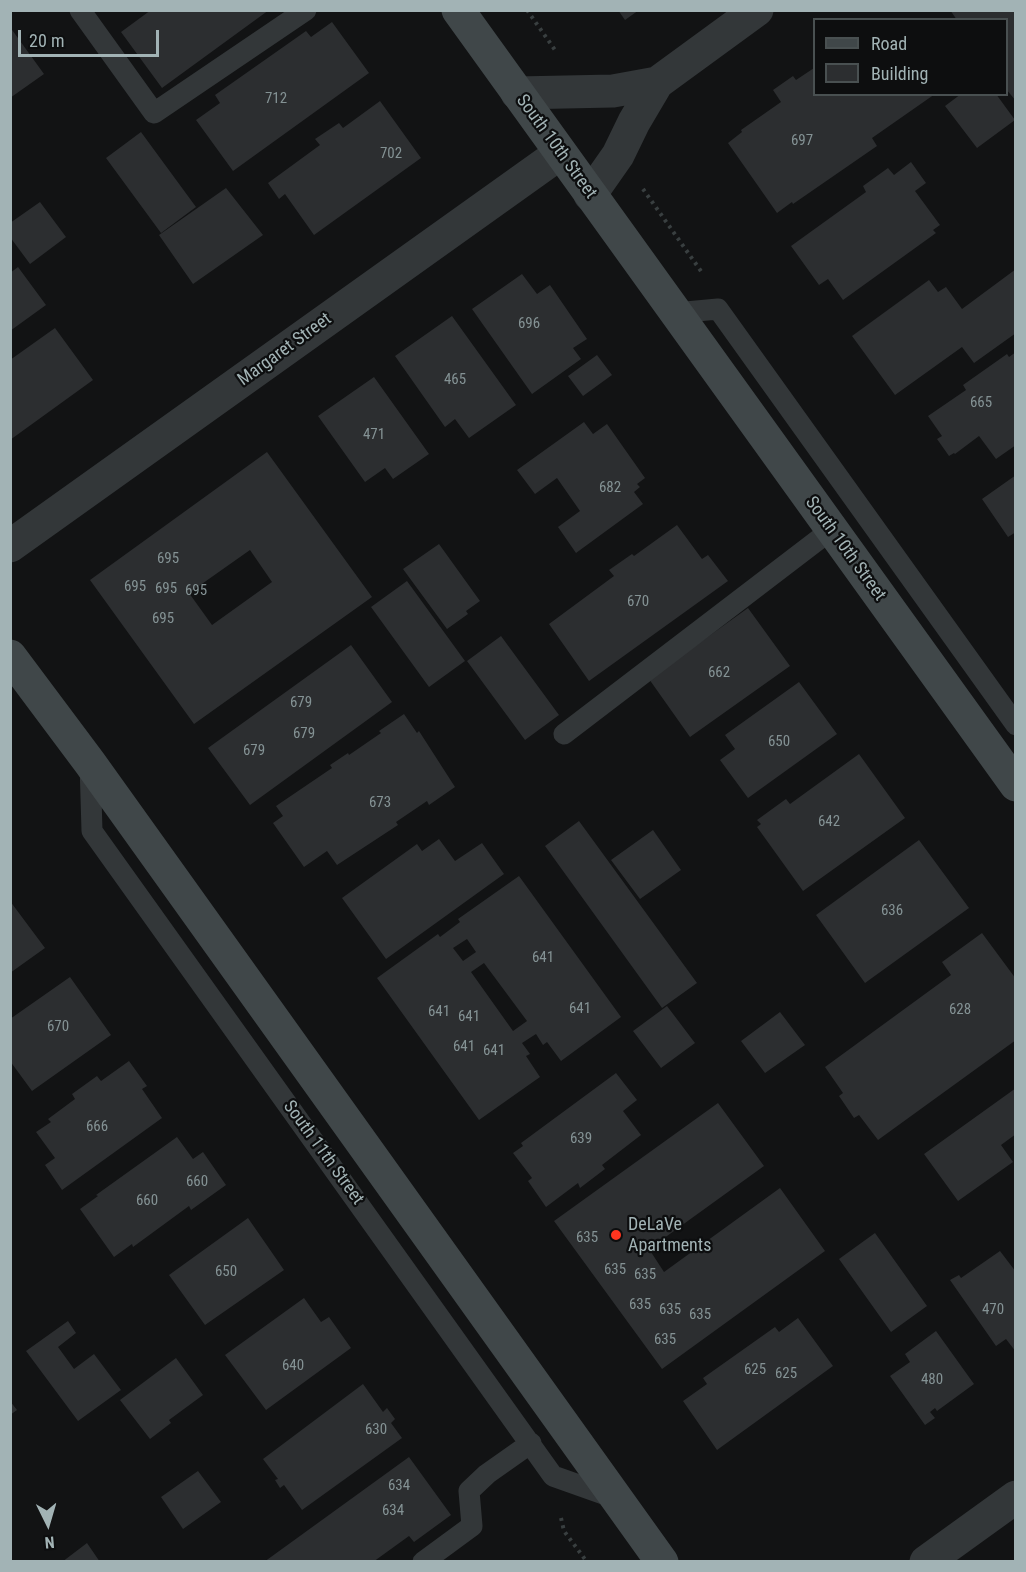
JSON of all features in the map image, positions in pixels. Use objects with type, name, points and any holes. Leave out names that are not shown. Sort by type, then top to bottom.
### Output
[{"type":"main road","name":"South 10th Street","points":[[458,10],[559,154],[1016,785]]},
{"type":"main road","name":"South 11th Street","points":[[10,656],[90,763],[662,1562]]},
{"type":"street","points":[[590,195],[618,155],[633,122],[657,83],[757,10]]},
{"type":"street","points":[[517,93],[613,91],[657,83]]},
{"type":"street","name":"Margaret Street","points":[[10,546],[559,154]]},
{"type":"street","points":[[926,1562],[1016,1497]]},
{"type":"lane","points":[[80,10],[154,113],[306,10]]},
{"type":"lane","name":"South 10th Street","points":[[675,313],[718,309],[1014,719]]},
{"type":"lane","points":[[564,734],[831,530]]},
{"type":"lane","name":"South 11th Street","points":[[90,763],[92,831],[553,1476],[618,1499]]},
{"type":"lane","points":[[423,1562],[472,1526],[469,1491],[487,1474],[531,1443]]},
{"type":"path","points":[[527,10],[562,58]]},
{"type":"building","points":[[151,10],[269,10],[162,88],[121,32]]},
{"type":"building","points":[[618,10],[639,10],[625,20]]},
{"type":"building","points":[[950,10],[1016,10],[1016,101],[1008,91],[1008,18],[956,18]]},
{"type":"building","points":[[332,22],[369,73],[233,171],[196,120],[220,103],[215,95],[306,31],[311,37]]},
{"type":"building","points":[[10,27],[44,74],[10,98]]},
{"type":"building","points":[[813,69],[813,96],[932,96],[872,138],[877,146],[777,213],[728,143],[742,132],[741,130],[781,102],[773,90],[793,76],[796,80]]},
{"type":"building","points":[[958,96],[997,96],[1015,120],[977,148],[945,106]]},
{"type":"building","points":[[380,101],[421,158],[314,235],[285,194],[279,199],[268,183],[320,145],[315,139],[339,123],[343,128]]},
{"type":"building","points":[[141,132],[196,207],[161,233],[106,158]]},
{"type":"building","points":[[911,162],[926,183],[915,191],[940,225],[933,230],[936,233],[843,300],[828,279],[819,285],[791,246],[866,192],[863,186],[888,168],[894,175]]},
{"type":"building","points":[[226,188],[263,235],[193,284],[159,235]]},
{"type":"building","points":[[40,202],[66,237],[30,264],[10,237],[10,223]]},
{"type":"building","points":[[18,267],[46,305],[10,331],[10,273]]},
{"type":"building","points":[[1016,269],[1016,333],[974,363],[962,347],[895,395],[852,336],[929,280],[938,292],[946,287],[962,309]]},
{"type":"building","points":[[522,274],[537,294],[550,285],[587,339],[573,348],[581,359],[532,394],[472,309]]},
{"type":"building","points":[[452,316],[516,405],[469,438],[455,419],[445,427],[395,356]]},
{"type":"building","points":[[55,328],[93,380],[10,440],[10,360]]},
{"type":"building","points":[[1016,352],[1016,445],[996,459],[979,436],[949,456],[937,439],[942,436],[928,416],[966,390],[963,385],[1007,354],[1009,357]]},
{"type":"building","points":[[597,355],[612,375],[583,396],[568,376]]},
{"type":"building","points":[[374,377],[429,454],[393,479],[385,468],[365,482],[318,416]]},
{"type":"building","points":[[584,422],[593,434],[607,424],[645,478],[637,484],[640,487],[634,492],[643,504],[576,553],[558,527],[580,511],[557,478],[535,494],[517,470]]},
{"type":"building","points":[[267,452],[372,597],[194,724],[90,580]],"holes":[[[250,550],[272,582],[212,625],[189,593]]]},
{"type":"building","points":[[1016,475],[1016,532],[1008,537],[982,499]]},
{"type":"building","points":[[677,525],[702,559],[708,555],[728,581],[589,681],[549,624],[614,576],[609,570],[632,554],[634,556]]},
{"type":"building","points":[[439,544],[480,601],[466,611],[468,614],[447,629],[403,569]]},
{"type":"building","points":[[407,581],[465,661],[429,687],[371,607]]},
{"type":"building","points":[[748,608],[790,666],[690,737],[649,679]]},
{"type":"building","points":[[501,636],[559,715],[525,740],[467,661]]},
{"type":"building","points":[[351,645],[392,702],[250,805],[208,748]]},
{"type":"building","points":[[799,682],[837,734],[748,798],[720,760],[735,749],[725,735]]},
{"type":"building","points":[[404,714],[417,733],[419,731],[455,787],[429,805],[427,801],[396,822],[398,825],[337,865],[327,851],[304,867],[273,823],[283,816],[276,806],[332,768],[330,765],[381,733],[379,731]]},
{"type":"building","points":[[859,754],[905,818],[803,891],[757,827],[761,824],[757,820],[786,799],[790,804]]},
{"type":"building","points":[[579,821],[697,983],[662,1008],[545,846]]},
{"type":"building","points":[[653,830],[681,870],[640,899],[611,860]]},
{"type":"building","points":[[439,839],[455,861],[482,843],[504,874],[386,959],[342,898],[417,844],[422,851]]},
{"type":"building","points":[[919,840],[969,908],[865,983],[816,915]]},
{"type":"building","points":[[519,876],[621,1017],[561,1061],[547,1042],[543,1045],[536,1034],[522,1043],[530,1054],[526,1056],[540,1077],[479,1120],[377,978],[438,934],[440,937],[460,922],[458,919]],"holes":[[[467,939],[476,952],[463,961],[453,948]],[[484,963],[527,1021],[513,1031],[471,972]]]},
{"type":"building","points":[[10,901],[45,948],[10,973]]},
{"type":"building","points":[[982,933],[1016,979],[1016,1040],[878,1140],[859,1115],[854,1118],[839,1096],[843,1093],[825,1067],[951,975],[942,962]]},
{"type":"building","points":[[70,977],[111,1035],[32,1091],[10,1061],[10,1019]]},
{"type":"building","points":[[667,1006],[695,1043],[661,1068],[633,1031]]},
{"type":"building","points":[[780,1012],[805,1045],[765,1073],[741,1041]]},
{"type":"building","points":[[129,1061],[147,1086],[142,1089],[162,1118],[62,1190],[45,1165],[55,1158],[36,1132],[51,1122],[48,1119],[75,1099],[72,1094],[97,1076],[101,1081]]},
{"type":"building","points":[[616,1073],[637,1100],[623,1111],[641,1135],[602,1165],[605,1169],[580,1188],[578,1183],[546,1207],[528,1181],[532,1178],[513,1153],[523,1146],[521,1143]]},
{"type":"building","points":[[1016,1088],[1016,1134],[1001,1145],[1013,1162],[958,1201],[924,1154]]},
{"type":"building","name":"DeLaVe Apartments","points":[[718,1103],[764,1166],[649,1249],[664,1272],[780,1188],[825,1251],[662,1369],[554,1221]]},
{"type":"building","points":[[177,1137],[193,1159],[203,1152],[226,1185],[191,1210],[189,1206],[133,1247],[132,1244],[114,1257],[80,1209]]},
{"type":"building","points":[[248,1218],[284,1270],[205,1325],[169,1275]]},
{"type":"building","points":[[875,1233],[927,1306],[891,1332],[839,1259]]},
{"type":"building","points":[[1000,1251],[1016,1272],[1016,1352],[1006,1339],[996,1346],[950,1280],[959,1275],[961,1278]]},
{"type":"building","points":[[304,1298],[321,1322],[329,1317],[351,1348],[266,1410],[225,1355]]},
{"type":"building","points":[[798,1318],[833,1366],[717,1450],[683,1401],[707,1384],[703,1378],[775,1327],[779,1332]]},
{"type":"building","points":[[68,1321],[76,1333],[58,1347],[74,1369],[94,1354],[121,1390],[78,1421],[26,1351]]},
{"type":"building","points":[[936,1331],[974,1384],[937,1411],[935,1408],[930,1412],[935,1418],[925,1425],[890,1376],[910,1362],[905,1354]]},
{"type":"building","points":[[176,1358],[203,1395],[169,1420],[171,1423],[150,1439],[120,1400]]},
{"type":"building","points":[[363,1384],[383,1412],[387,1408],[395,1419],[391,1423],[402,1438],[302,1510],[284,1485],[280,1488],[275,1480],[278,1479],[263,1459]]},
{"type":"building","points":[[10,1401],[17,1410],[10,1415]]},
{"type":"building","points":[[409,1457],[451,1515],[414,1542],[409,1536],[373,1562],[264,1562]]},
{"type":"building","points":[[198,1471],[221,1502],[183,1529],[161,1497]]},
{"type":"building","points":[[87,1543],[100,1562],[62,1562]]},
{"type":"place","name":"DeLaVe Apartments","points":[[616,1235]]}]
